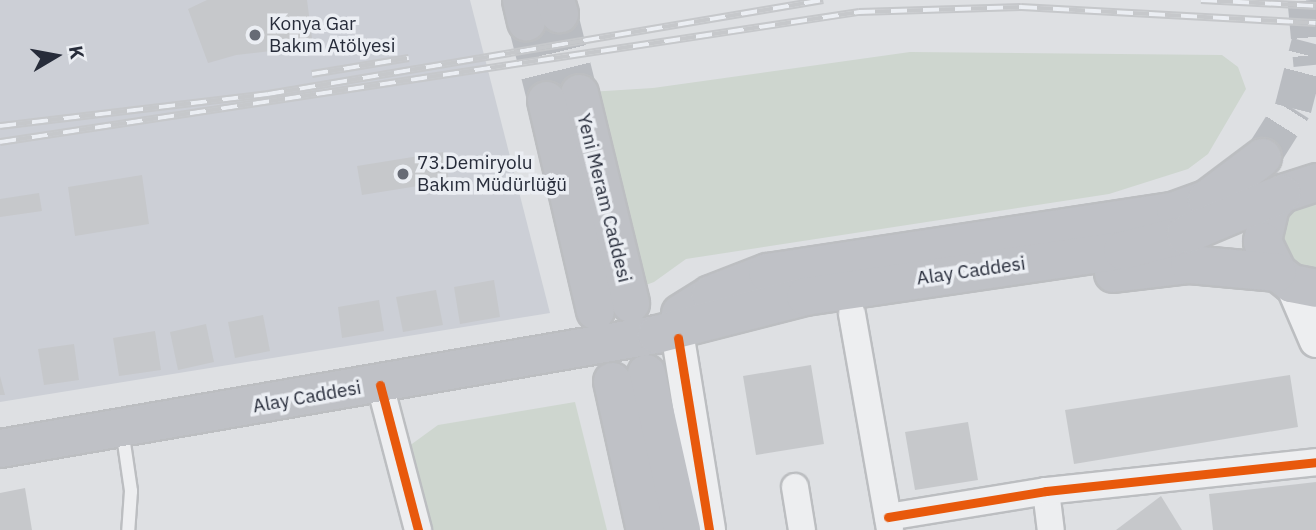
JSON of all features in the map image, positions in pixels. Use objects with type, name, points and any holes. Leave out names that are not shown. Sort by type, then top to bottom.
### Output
[{"type":"main road","name":"Yeni Meram Caddesi","points":[[563,97],[612,307]]},
{"type":"main road","points":[[667,336],[710,294],[767,272],[1175,210],[1206,199],[1262,157]]},
{"type":"main road","points":[[1294,281],[1262,241],[1270,206],[1303,181]]},
{"type":"main road","name":"Alay Caddesi","points":[[0,448],[667,336],[805,296],[1122,250],[1185,234],[1303,181]]},
{"type":"main road","name":"Alay Caddesi","points":[[667,336],[737,334],[852,313],[1161,266],[1238,265],[1294,281]]},
{"type":"main road","points":[[645,530],[629,377],[681,530]]},
{"type":"street","points":[[1294,281],[1316,341]]},
{"type":"street","points":[[852,313],[889,523],[1046,491],[1316,462]]},
{"type":"street","points":[[667,336],[709,530]]},
{"type":"street","points":[[380,385],[418,530]]},
{"type":"street","points":[[795,487],[802,530]]},
{"type":"street","points":[[1046,491],[1051,530]]},
{"type":"lane","points":[[122,428],[131,491],[128,530]]},
{"type":"shaded area","points":[[0,0],[470,0],[550,313],[0,402]]},
{"type":"shaded area","points":[[910,52],[1222,55],[1238,67],[1246,89],[1208,154],[1188,169],[1109,194],[686,259],[654,282],[635,289],[573,93],[653,88]]},
{"type":"shaded area","points":[[1316,200],[1316,271],[1301,271],[1282,257],[1278,222],[1293,205]]},
{"type":"shaded area","points":[[575,402],[607,530],[428,530],[405,449],[438,425]]},
{"type":"building","name":"Konya Gar Bakım Atölyesi","points":[[207,0],[307,0],[313,46],[236,55],[208,63],[188,9]]},
{"type":"building","name":"73.Demiryolu Bakım Müdürlüğü","points":[[444,152],[449,181],[362,195],[357,166]]},
{"type":"building","points":[[142,175],[149,224],[75,236],[68,187]]},
{"type":"building","points":[[39,193],[42,211],[0,217],[0,199]]},
{"type":"building","points":[[494,280],[500,317],[460,324],[454,287]]},
{"type":"building","points":[[436,290],[443,325],[403,332],[396,297]]},
{"type":"building","points":[[379,300],[384,331],[342,338],[338,307]]},
{"type":"building","points":[[263,315],[270,351],[235,358],[228,322]]},
{"type":"building","points":[[206,324],[214,362],[178,370],[170,332]]},
{"type":"building","points":[[155,331],[161,370],[119,376],[113,338]]},
{"type":"building","points":[[74,344],[79,380],[44,385],[38,349]]},
{"type":"building","points":[[811,365],[824,444],[756,455],[743,376]]},
{"type":"building","points":[[1290,375],[1298,427],[1074,464],[1065,410]]},
{"type":"building","points":[[0,376],[5,395],[0,395]]},
{"type":"building","points":[[968,422],[978,480],[915,490],[905,432]]},
{"type":"building","points":[[1316,482],[1316,530],[1213,530],[1209,494]]},
{"type":"building","points":[[25,488],[32,530],[0,530],[0,493]]},
{"type":"building","points":[[1161,496],[1182,530],[1116,530]]},
{"type":"tunnel","points":[[1306,0],[1312,65]]},
{"type":"tunnel","points":[[559,13],[579,93]]},
{"type":"tunnel","points":[[526,21],[546,100]]},
{"type":"tunnel","points":[[1262,157],[1293,108],[1310,42]]},
{"type":"railway","points":[[0,126],[268,94],[823,0]]},
{"type":"railway","points":[[1201,0],[1316,6]]},
{"type":"railway","points":[[0,142],[859,12],[1021,7],[1316,23]]},
{"type":"railway","points":[[312,74],[409,58]]},
{"type":"cycle path","points":[[678,338],[709,530]]},
{"type":"cycle path","points":[[380,385],[418,530]]},
{"type":"cycle path","points":[[888,517],[1046,491],[1316,462]]},
{"type":"place","name":"Konya Gar Bakım Atölyesi","points":[[255,35]]},
{"type":"place","name":"73.Demiryolu Bakım Müdürlüğü","points":[[403,174]]}]
